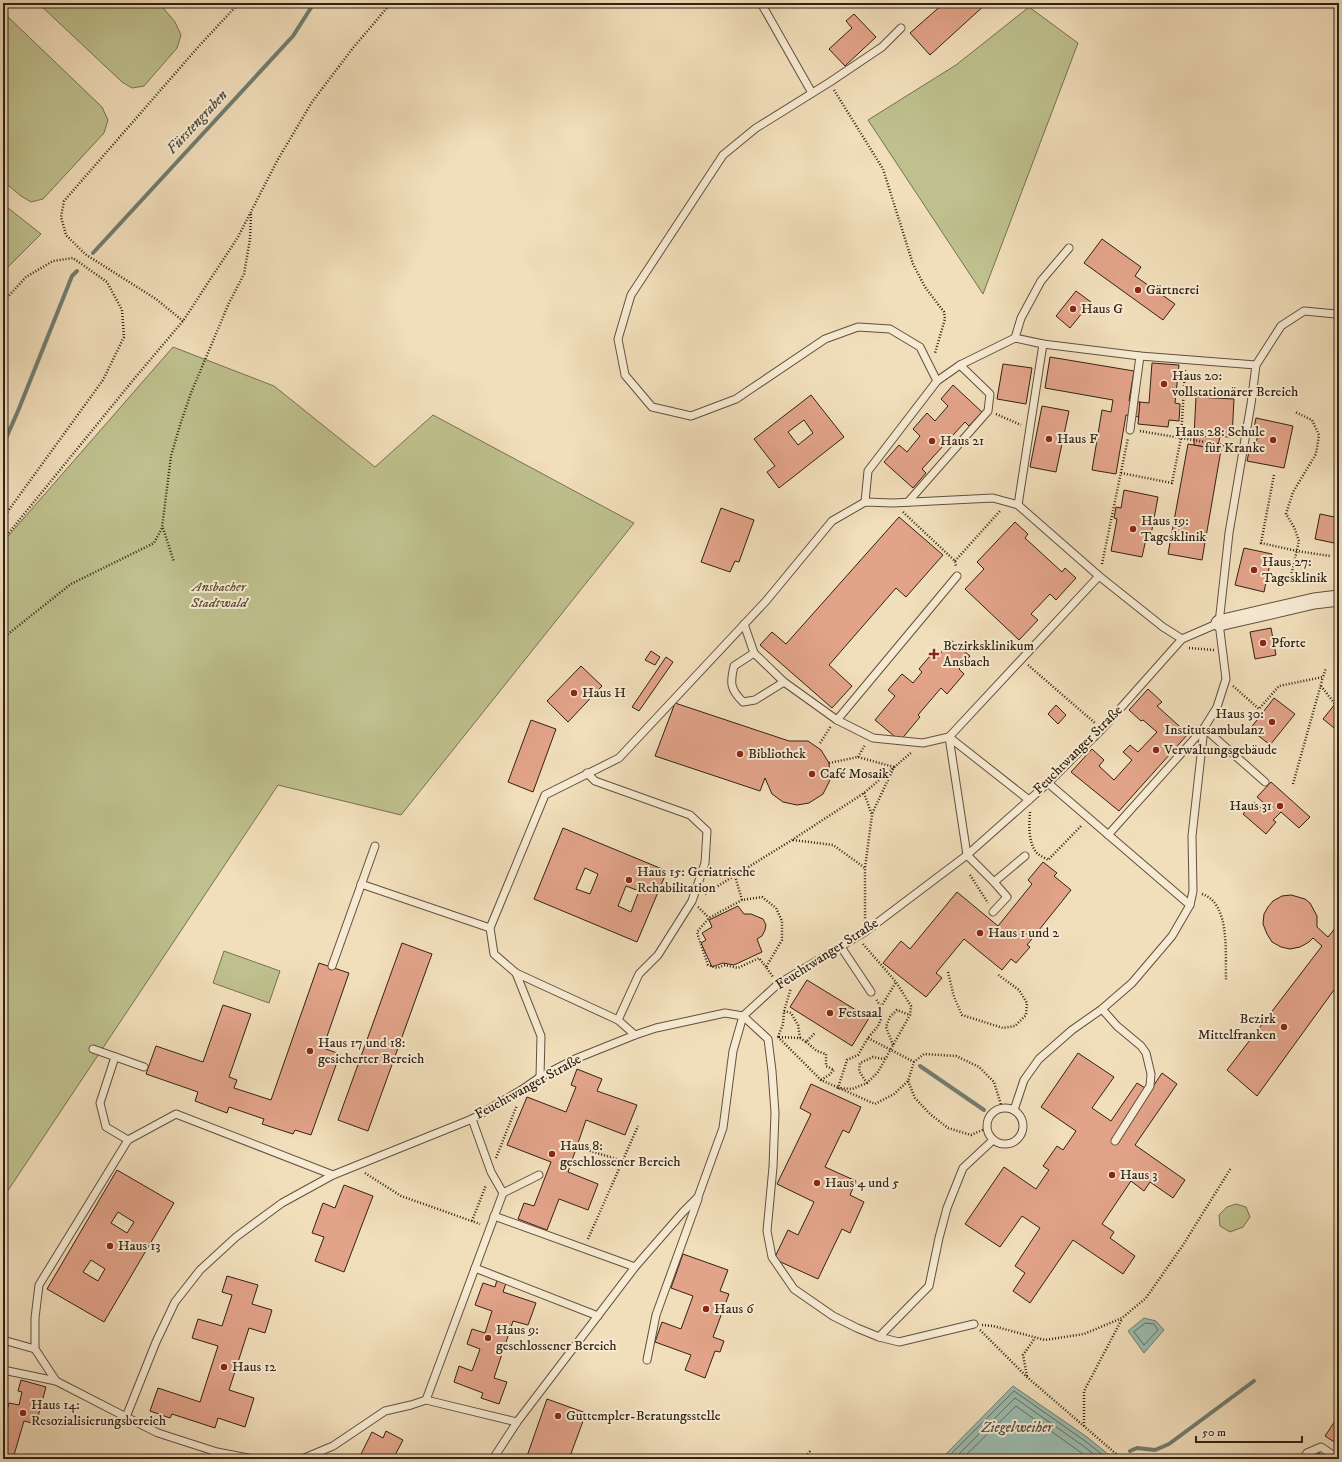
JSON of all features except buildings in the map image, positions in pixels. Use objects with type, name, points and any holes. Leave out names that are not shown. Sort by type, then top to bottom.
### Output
[{"type":"street","name":"Feuchtwanger Straße","points":[[1219,623],[1314,601],[1339,598]]},
{"type":"lane","points":[[761,3],[812,93]]},
{"type":"lane","points":[[901,28],[882,47],[830,82],[756,128],[723,155],[631,295],[618,339],[625,375],[652,407],[691,416],[736,399],[825,339],[858,327],[890,329],[920,347],[937,381]]},
{"type":"lane","points":[[1015,338],[1021,318],[1041,281],[1069,248]]},
{"type":"lane","points":[[1108,835],[1204,728],[1217,707],[1226,679],[1219,623],[1229,533],[1244,449],[1256,365],[1281,326],[1304,311],[1338,315]]},
{"type":"lane","points":[[865,502],[868,471],[937,381],[960,365],[1015,338],[1043,344],[1140,356],[1256,365]]},
{"type":"lane","points":[[1018,505],[1043,344]]},
{"type":"lane","points":[[1130,430],[1140,356]]},
{"type":"lane","points":[[908,502],[988,411],[990,394],[960,365]]},
{"type":"lane","points":[[635,1035],[618,1020],[516,973],[494,954],[490,928],[545,795],[619,758],[766,601],[832,522],[865,502],[908,502],[993,498],[1018,505],[1100,576],[1163,627],[1182,639]]},
{"type":"lane","points":[[834,723],[957,576]]},
{"type":"lane","points":[[744,624],[754,653],[784,682],[834,723],[873,738],[923,743],[949,737],[1100,576]]},
{"type":"lane","name":"Feuchtwanger Straße","points":[[126,1417],[156,1342],[175,1302],[200,1270],[236,1237],[282,1202],[333,1175],[472,1119],[523,1089],[540,1077],[575,1059],[656,1028],[725,1013],[743,1016],[778,984],[791,975],[857,938],[967,855],[1048,783],[1102,729],[1182,639],[1219,623]]},
{"type":"lane","points":[[754,653],[734,666],[730,682],[734,694],[743,702],[755,700],[784,682]]},
{"type":"lane","points":[[1204,728],[1265,782]]},
{"type":"lane","points":[[1014,1110],[1024,1080],[1039,1059],[1072,1030],[1102,1009],[1132,983],[1172,936],[1190,905],[1193,891],[1192,836],[1204,728]]},
{"type":"lane","points":[[949,737],[1026,802]]},
{"type":"lane","points":[[949,737],[967,855],[1007,897],[993,912]]},
{"type":"lane","points":[[587,773],[595,781],[690,815],[707,830],[705,863],[692,901],[658,955],[639,974],[618,1020]]},
{"type":"lane","points":[[1048,783],[1088,819],[1190,905]]},
{"type":"lane","points":[[332,966],[375,846]]},
{"type":"lane","points":[[994,882],[1025,856]]},
{"type":"lane","points":[[361,884],[490,928]]},
{"type":"lane","points":[[841,947],[871,992]]},
{"type":"lane","points":[[516,973],[541,1036],[540,1077]]},
{"type":"lane","points":[[1102,1009],[1117,1026],[1141,1046],[1146,1053],[1151,1074],[1150,1086],[1115,1140]]},
{"type":"lane","points":[[648,1360],[656,1315],[723,1128],[733,1051],[743,1016],[768,1039],[775,1113],[773,1167],[767,1232],[772,1257],[794,1289],[833,1316],[879,1337],[898,1342],[974,1324]]},
{"type":"lane","points":[[93,1049],[144,1067]]},
{"type":"lane","points":[[115,1057],[100,1104],[106,1127],[128,1140]]},
{"type":"lane","points":[[1002,1108],[1014,1110],[1020,1115],[1023,1121],[1024,1129],[1021,1136],[1015,1141],[1008,1144],[1000,1144],[993,1140],[989,1135],[987,1128],[989,1117],[994,1111],[1002,1108]]},
{"type":"lane","points":[[56,1381],[35,1349],[35,1318],[39,1285],[128,1140],[176,1114],[333,1175]]},
{"type":"lane","points":[[472,1119],[491,1172],[503,1194]]},
{"type":"lane","points":[[879,1337],[930,1286],[939,1238],[947,1208],[963,1168],[993,1140]]},
{"type":"lane","points":[[426,1400],[503,1194],[538,1175]]},
{"type":"lane","points":[[493,1459],[517,1422],[635,1267],[698,1197]]},
{"type":"lane","points":[[494,1216],[635,1267]]},
{"type":"lane","points":[[475,1268],[598,1316]]},
{"type":"lane","points":[[3,1340],[35,1349]]},
{"type":"lane","points":[[3,1370],[56,1381],[126,1417],[216,1456],[253,1459]]},
{"type":"lane","points":[[302,1459],[333,1446],[386,1411],[426,1400],[517,1422]]},
{"type":"lane","points":[[1303,1459],[1307,1453],[1321,1447],[1339,1459]]},
{"type":"path","points":[[183,321],[156,299],[85,254],[66,234],[61,217],[64,201],[199,46],[239,3]]},
{"type":"path","points":[[3,540],[183,321],[238,237],[277,161],[312,102],[353,48],[391,3]]},
{"type":"path","points":[[830,82],[883,169],[913,264],[924,287],[944,312],[945,319],[938,346]]},
{"type":"path","points":[[3,638],[71,584],[154,543],[162,528],[171,456],[181,422],[191,393],[217,331],[244,274],[250,239],[251,212]]},
{"type":"path","points":[[3,302],[26,277],[53,261],[73,258],[107,282],[122,310],[124,337],[103,380],[3,518]]},
{"type":"path","points":[[1121,473],[1172,483],[1181,438],[1186,359]]},
{"type":"path","points":[[988,411],[1030,429]]},
{"type":"path","points":[[1291,576],[1299,540],[1294,527],[1286,514],[1293,492],[1316,454],[1319,435],[1312,420],[1295,412]]},
{"type":"path","points":[[1100,576],[1130,430],[1244,449]]},
{"type":"path","points":[[1274,475],[1261,543],[1296,551],[1330,556]]},
{"type":"path","points":[[893,502],[955,561],[957,576]]},
{"type":"path","points":[[955,561],[1008,502]]},
{"type":"path","points":[[162,528],[174,562]]},
{"type":"path","points":[[1174,647],[1222,651]]},
{"type":"path","points":[[1021,659],[1102,729]]},
{"type":"path","points":[[1293,784],[1326,668]]},
{"type":"path","points":[[1226,679],[1260,709],[1279,686],[1323,677]]},
{"type":"path","points":[[1320,686],[1335,704]]},
{"type":"path","points":[[820,743],[834,723]]},
{"type":"path","points":[[709,918],[692,901],[735,876],[864,793],[923,743]]},
{"type":"path","points":[[858,756],[862,751]]},
{"type":"path","points":[[829,763],[858,756],[894,768]]},
{"type":"path","points":[[865,932],[865,868],[872,815],[894,768]]},
{"type":"path","points":[[864,793],[872,815]]},
{"type":"path","points":[[1026,802],[1030,810],[1030,831],[1032,843],[1037,853],[1048,860],[1088,819]]},
{"type":"path","points":[[792,840],[833,845],[865,868]]},
{"type":"path","points":[[970,874],[993,912]]},
{"type":"path","points":[[735,876],[742,900]]},
{"type":"path","points":[[1193,891],[1207,896],[1214,902],[1224,921],[1226,980]]},
{"type":"path","points":[[766,966],[782,940],[782,921],[776,908],[762,897],[742,900],[709,918],[698,932],[698,938],[708,965],[717,968],[725,965],[738,968],[759,958],[778,984]]},
{"type":"path","points":[[838,1088],[852,1089],[867,1083],[878,1072],[910,1015],[911,1006],[896,982],[857,938]]},
{"type":"path","points":[[948,972],[954,997],[962,1015],[1003,1028],[1015,1026],[1026,1015],[1027,1003],[1019,990],[997,974]]},
{"type":"path","points":[[778,1037],[783,1024],[784,1011],[791,987],[791,975]]},
{"type":"path","points":[[881,1007],[896,982]]},
{"type":"path","points":[[838,1088],[847,1060],[858,1055],[868,1038],[878,1026],[882,1017],[881,1007],[871,992]]},
{"type":"path","points":[[893,1045],[886,1027],[890,1017],[897,1010],[910,1015]]},
{"type":"path","points":[[784,1011],[790,1013],[798,1025],[800,1038]]},
{"type":"path","points":[[806,1042],[815,1033]]},
{"type":"path","points":[[778,1037],[821,1080],[875,1104],[894,1094],[908,1081],[914,1062],[924,1054],[956,1056],[979,1067],[994,1082],[1002,1108]]},
{"type":"path","points":[[768,1039],[778,1037],[800,1038],[818,1051],[826,1054],[826,1066],[834,1070],[821,1080]]},
{"type":"path","points":[[868,1038],[914,1062]]},
{"type":"path","points":[[867,1083],[859,1071],[860,1064],[873,1056],[883,1059],[887,1057]]},
{"type":"path","points":[[908,1081],[915,1098],[930,1114],[948,1128],[971,1135],[987,1128]]},
{"type":"path","points":[[584,1249],[638,1126]]},
{"type":"path","points":[[584,1149],[623,1162]]},
{"type":"path","points":[[354,1166],[401,1196],[490,1228]]},
{"type":"path","points":[[974,1324],[993,1326],[1045,1340],[1084,1334],[1122,1318],[1146,1298],[1183,1245],[1231,1168]]},
{"type":"path","points":[[1084,1427],[1084,1390],[1122,1318]]},
{"type":"path","points":[[974,1324],[1027,1377],[1122,1459]]},
{"type":"path","points":[[1027,1377],[1023,1355],[1035,1338]]},
{"type":"path","points":[[804,1459],[811,1450]]},
{"type":"green space","points":[[38,3],[159,3],[175,22],[181,35],[177,48],[144,86],[132,88],[122,82]]},
{"type":"green space","points":[[1029,7],[1078,43],[983,294],[868,120],[956,65]]},
{"type":"green space","points":[[7,16],[102,107],[108,120],[104,133],[43,199],[31,202],[3,181],[3,20]]},
{"type":"green space","points":[[3,204],[41,234],[3,272]]},
{"type":"green space","name":"Ansbacher Stadtwald","points":[[173,347],[274,386],[375,467],[433,415],[634,523],[401,815],[278,785],[3,1198],[3,542]]},
{"type":"green space","points":[[224,951],[280,971],[269,1003],[213,983]]},
{"type":"green space","points":[[1236,1204],[1246,1207],[1250,1217],[1243,1227],[1230,1232],[1220,1226],[1219,1215],[1227,1207]]},
{"type":"water","points":[[1144,1318],[1156,1321],[1164,1330],[1144,1353],[1128,1331]]},
{"type":"water","name":"Ziegelweiher","points":[[1013,1386],[1087,1437],[1114,1459],[941,1459]]},
{"type":"waterway","name":"Fürstengraben","points":[[93,253],[293,36],[314,3]]},
{"type":"waterway","name":"Fürstengraben","points":[[3,445],[72,276],[77,271]]},
{"type":"waterway","points":[[920,1066],[984,1110]]},
{"type":"waterway","points":[[1130,1451],[1137,1448],[1155,1450],[1169,1444],[1254,1381]]},
{"type":"place","name":"Gärtnerei","points":[[1138,290]]},
{"type":"place","name":"Haus G","points":[[1073,309]]},
{"type":"place","name":"Haus 20: vollstationärer Bereich","points":[[1164,384]]},
{"type":"place","name":"Haus F","points":[[1049,439]]},
{"type":"place","name":"Haus 28: Schule für Kranke","points":[[1273,440]]},
{"type":"place","name":"Haus 21","points":[[932,441]]},
{"type":"place","name":"Haus 19: Tagesklinik","points":[[1133,529]]},
{"type":"place","name":"Haus 27: Tagesklinik","points":[[1254,570]]},
{"type":"place","name":"Pforte","points":[[1263,643]]},
{"type":"place","name":"Bezirksklinikum Ansbach","points":[[934,654]]},
{"type":"place","name":"Haus H","points":[[574,693]]},
{"type":"place","name":"Haus 30: Institutsambulanz","points":[[1272,722]]},
{"type":"place","name":"Verwaltungsgebäude","points":[[1156,750]]},
{"type":"place","name":"Bibliothek","points":[[740,754]]},
{"type":"place","name":"Café Mosaik","points":[[812,774]]},
{"type":"place","name":"Haus 31","points":[[1280,806]]},
{"type":"place","name":"Haus 15: Geriatrische Rehabilitation","points":[[629,880]]},
{"type":"place","name":"Haus 1 und 2","points":[[980,933]]},
{"type":"place","name":"Festsaal","points":[[830,1013]]},
{"type":"place","name":"Bezirk Mittelfranken","points":[[1284,1027]]},
{"type":"place","name":"Haus 17 und 18: gesicherter Bereich","points":[[310,1051]]},
{"type":"place","name":"Haus 8: geschlossener Bereich","points":[[552,1154]]},
{"type":"place","name":"Haus 3","points":[[1112,1175]]},
{"type":"place","name":"Haus 4 und 5","points":[[817,1183]]},
{"type":"place","name":"Haus 13","points":[[110,1246]]},
{"type":"place","name":"Haus 6","points":[[706,1309]]},
{"type":"place","name":"Haus 9: geschlossener Bereich","points":[[488,1338]]},
{"type":"place","name":"Haus 12","points":[[224,1367]]},
{"type":"place","name":"Haus 14: Resozialisierungsbereich","points":[[23,1413]]},
{"type":"place","name":"Guttempler-Beratungsstelle","points":[[558,1416]]}]
